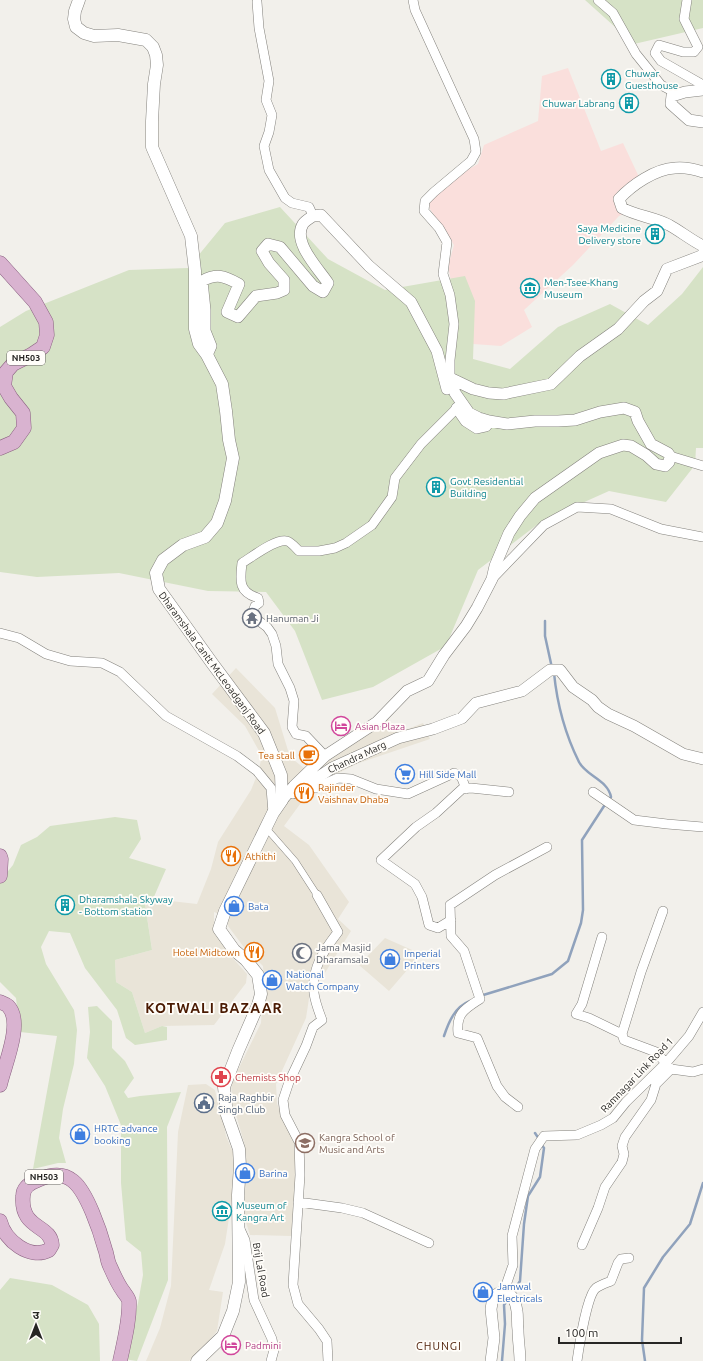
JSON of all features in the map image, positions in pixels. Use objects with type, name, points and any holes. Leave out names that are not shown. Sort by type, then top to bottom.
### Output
[{"type":"main road","name":"Dharamshala Cantt McLeoadganj Road","points":[[79,0],[74,19],[76,27],[84,33],[94,36],[118,35],[146,40],[153,47],[156,55],[157,65],[154,84],[152,148],[191,236],[195,271],[195,329],[199,344],[207,355],[222,384],[229,440],[233,458],[225,501],[216,523],[205,537],[183,545],[163,560],[156,572],[159,589],[264,733],[281,775],[282,800]]},
{"type":"main road","name":"NH503","points":[[0,264],[36,302],[46,322],[47,335],[43,347],[13,364],[6,372],[4,386],[23,413],[24,428],[14,442],[0,448]]},
{"type":"main road","points":[[197,1361],[223,1336],[233,1311],[239,1282],[239,1149],[227,1115],[224,1087],[258,1005],[260,994],[258,975],[246,960],[234,950],[219,929],[225,911],[273,813],[282,800]]},
{"type":"main road","points":[[0,856],[0,876]]},
{"type":"main road","points":[[0,1002],[8,1006],[13,1014],[14,1026],[12,1043],[0,1084]]},
{"type":"main road","name":"NH503","points":[[0,1221],[1,1227],[6,1235],[24,1249],[40,1253],[50,1250],[52,1245],[50,1237],[25,1216],[23,1205],[24,1191],[26,1187],[34,1181],[52,1175],[60,1175],[72,1180],[84,1196],[99,1231],[108,1261],[119,1286],[129,1298],[129,1311],[120,1361]]},
{"type":"street","points":[[413,0],[415,10],[474,139],[476,152],[471,161],[425,201],[424,211],[447,242],[443,274],[450,295],[454,324],[450,360],[450,378],[455,393],[469,413],[489,422],[507,424],[535,421],[558,422],[574,420],[600,412],[624,408],[635,412],[638,421],[651,444],[668,453],[670,456],[703,466]]},
{"type":"street","points":[[598,0],[613,13],[636,54],[661,85],[678,94]]},
{"type":"street","points":[[687,0],[684,19],[698,47],[694,52],[683,52],[659,45],[655,53],[661,61],[703,85]]},
{"type":"street","points":[[257,2],[259,28],[269,81],[266,100],[272,115],[269,132],[264,146],[269,170],[285,198],[292,203],[309,207],[313,216]]},
{"type":"street","points":[[703,90],[685,92],[672,96],[671,104],[689,120],[703,122]]},
{"type":"street","points":[[703,172],[688,168],[674,168],[659,172],[638,182],[619,199],[622,208],[669,225],[703,246]]},
{"type":"street","points":[[207,355],[210,346],[205,331],[205,310],[202,281],[211,276],[225,277],[239,284],[227,312],[238,317],[256,296],[277,293],[284,290],[284,280],[269,263],[262,251],[268,244],[280,247],[313,286],[323,292],[328,283],[309,257],[300,239],[303,224],[313,216],[321,215],[369,266],[411,302],[437,351],[449,396],[466,421],[477,428],[486,426],[489,422]]},
{"type":"street","points":[[450,378],[489,393],[503,394],[551,384],[580,356],[618,328],[644,300],[657,291],[667,270],[679,266],[703,254]]},
{"type":"street","points":[[325,756],[306,736],[296,734],[292,727],[294,702],[290,688],[278,664],[276,646],[272,634],[267,627],[259,621],[253,612],[255,606],[259,603],[258,598],[243,590],[241,577],[242,562],[270,545],[283,541],[289,541],[299,551],[319,552],[335,548],[372,525],[392,497],[394,478],[421,444],[457,408]]},
{"type":"street","points":[[282,800],[294,786],[325,756],[376,722],[407,691],[428,682],[444,655],[466,626],[477,608],[492,579],[495,566],[509,533],[520,516],[536,498],[599,453],[623,445],[631,446],[646,455],[656,464],[665,466],[669,462],[670,456]]},
{"type":"street","points":[[492,579],[544,525],[577,507],[611,508],[661,529],[703,537]]},
{"type":"street","points":[[0,633],[19,638],[46,654],[70,661],[102,663],[120,672],[166,716],[237,756],[257,771],[271,788],[273,813]]},
{"type":"street","name":"Chandra Marg","points":[[282,800],[332,768],[398,738],[433,729],[462,718],[476,703],[522,691],[555,670],[573,687],[592,700],[598,707],[608,714],[634,726],[682,754],[703,759]]},
{"type":"street","points":[[308,784],[315,788],[338,778],[351,779],[376,789],[408,794],[454,773],[461,776],[466,789]]},
{"type":"street","points":[[451,920],[438,928],[429,926],[422,897],[415,884],[381,860],[416,827],[436,813],[462,789],[471,788],[509,792]]},
{"type":"street","points":[[593,792],[634,820],[703,827]]},
{"type":"street","points":[[266,828],[295,861],[317,895],[338,932],[322,954],[313,980],[314,995],[322,1020],[312,1027],[306,1046],[289,1082],[283,1100],[285,1116],[299,1142],[300,1175],[293,1285],[298,1304],[327,1341],[328,1361]]},
{"type":"street","points":[[518,1107],[505,1097],[497,1086],[477,1038],[458,1033],[457,1024],[462,1012],[480,999],[464,951],[451,936],[450,905],[495,875],[547,847]]},
{"type":"street","points":[[663,911],[641,972],[622,1034],[624,1040],[656,1052],[668,1066],[693,1072],[703,1069]]},
{"type":"street","points":[[602,937],[582,1004],[576,1014],[589,1018],[622,1034]]},
{"type":"street","name":"Ramnagar Link Road 1","points":[[507,1293],[513,1265],[512,1236],[535,1149],[544,1136],[577,1136],[601,1126],[613,1118],[626,1102],[668,1066],[689,1036],[703,1012]]},
{"type":"street","points":[[582,1245],[598,1208],[605,1187],[622,1162],[624,1154],[622,1146],[625,1137],[651,1100],[656,1084],[668,1066]]},
{"type":"street","points":[[298,1202],[342,1208],[363,1213],[430,1243]]},
{"type":"street","name":"Brij Lal Road","points":[[239,1227],[244,1240],[254,1300],[272,1339],[274,1350],[271,1361]]},
{"type":"street","points":[[577,1361],[580,1339],[591,1295],[596,1288],[611,1281],[621,1259],[629,1258]]},
{"type":"street","points":[[491,1361],[494,1338],[491,1310],[493,1297],[498,1293],[507,1293],[517,1309],[520,1361]]},
{"type":"shaded area","points":[[568,68],[601,151],[623,143],[639,177],[617,192],[617,204],[626,213],[619,216],[573,265],[524,310],[532,327],[501,346],[459,343],[456,306],[448,266],[454,245],[430,209],[428,192],[478,164],[484,145],[538,121],[542,76]]},
{"type":"shaded area","points":[[236,668],[275,708],[290,757],[304,768],[383,712],[398,733],[423,723],[430,739],[359,763],[314,785],[284,826],[309,845],[349,902],[338,919],[351,931],[323,976],[312,979],[306,1018],[276,1084],[277,1104],[293,1135],[298,1154],[291,1236],[250,1235],[245,1219],[245,1146],[233,1104],[231,1084],[261,1023],[264,979],[263,966],[243,946],[228,926],[227,917],[214,912],[214,931],[229,954],[247,974],[246,983],[214,1025],[162,1026],[145,1033],[132,992],[116,982],[115,960],[152,950],[145,903],[153,899],[197,904],[211,869],[218,842],[251,790],[258,773],[262,756],[245,726],[212,694]]},
{"type":"shaded area","name":"Imperial Printers","points":[[385,938],[421,954],[389,991],[359,965]]},
{"type":"shaded area","points":[[206,1084],[215,1090],[220,1112],[222,1113],[226,1136],[235,1157],[236,1172],[225,1244],[209,1290],[223,1292],[217,1331],[204,1347],[189,1361],[146,1361],[160,1328],[171,1286],[178,1132],[188,1085]]},
{"type":"green space","points":[[585,0],[703,0],[703,28],[634,44]]},
{"type":"green space","points":[[280,207],[328,259],[385,290],[465,276],[475,301],[473,359],[510,369],[558,327],[610,304],[648,325],[682,294],[703,267],[703,448],[696,448],[695,465],[666,502],[609,491],[542,521],[478,570],[446,646],[373,687],[322,700],[295,631],[266,592],[208,591],[119,573],[37,577],[0,572],[0,327],[26,311],[129,270],[188,268],[225,223]]},
{"type":"green space","points":[[115,817],[137,820],[141,839],[129,858],[166,869],[153,899],[145,904],[152,950],[115,960],[116,982],[132,992],[145,1033],[162,1026],[167,1027],[167,1040],[135,1045],[126,1038],[117,1010],[85,968],[70,933],[49,931],[41,947],[46,964],[74,1010],[77,1030],[74,1064],[63,1109],[59,1138],[66,1163],[58,1163],[33,1169],[57,1036],[20,1032],[16,998],[0,982],[0,881],[13,865],[21,845],[37,837],[50,826]]},
{"type":"green space","points":[[97,1006],[112,1021],[112,1048],[125,1061],[134,1078],[124,1092],[128,1098],[181,1092],[167,1127],[168,1280],[137,1361],[123,1359],[138,1303],[143,1275],[141,1252],[126,1240],[121,1183],[121,1125],[105,1086],[87,1058],[90,1032],[88,1007]]},
{"type":"green space","points":[[10,1278],[52,1285],[88,1305],[99,1324],[100,1361],[0,1361],[0,1290]]},
{"type":"waterway","points":[[545,621],[545,636],[552,668]]},
{"type":"waterway","points":[[554,673],[562,718],[574,751],[582,767],[606,786],[611,797],[609,799]]},
{"type":"waterway","points":[[480,996],[552,974],[568,961],[581,923],[583,910],[582,840],[606,803]]},
{"type":"waterway","points":[[444,1036],[453,1015],[460,1007],[470,1001]]},
{"type":"waterway","points":[[535,1133],[539,1139]]},
{"type":"waterway","points":[[513,1292],[520,1281],[524,1224],[528,1196],[540,1177],[544,1148],[541,1144]]},
{"type":"waterway","points":[[645,1361],[642,1340],[644,1288],[663,1257],[690,1224],[703,1183]]},
{"type":"waterway","points":[[502,1361],[505,1324],[504,1305],[509,1298]]},
{"type":"place","name":"Chuwar Guesthouse","points":[[611,79]]},
{"type":"place","name":"Chuwar Labrang","points":[[629,103]]},
{"type":"place","name":"Saya Medicine Delivery store","points":[[655,234]]},
{"type":"place","name":"Men-Tsee-Khang Museum","points":[[530,288]]},
{"type":"place","name":"Govt Residential Building","points":[[436,487]]},
{"type":"place","name":"Hanuman Ji","points":[[252,618]]},
{"type":"place","name":"Asian Plaza","points":[[341,726]]},
{"type":"place","name":"Tea stall","points":[[309,755]]},
{"type":"place","name":"Hill Side Mall","points":[[405,774]]},
{"type":"place","name":"Rajinder Vaishnav Dhaba","points":[[304,793]]},
{"type":"place","name":"Athithi","points":[[231,856]]},
{"type":"place","name":"Dharamshala Skyway - Bottom station","points":[[65,905]]},
{"type":"place","name":"Bata","points":[[234,906]]},
{"type":"place","name":"Hotel Midtown","points":[[254,952]]},
{"type":"place","name":"Jama Masjid Dharamsala","points":[[302,953]]},
{"type":"place","name":"Imperial Printers","points":[[390,959]]},
{"type":"place","name":"National Watch Company","points":[[272,980]]},
{"type":"place","name":"Chemists Shop","points":[[221,1077]]},
{"type":"place","name":"Raja Raghbir Singh Club","points":[[204,1103]]},
{"type":"place","name":"HRTC advance booking","points":[[80,1134]]},
{"type":"place","name":"Kangra School of Music and Arts","points":[[305,1143]]},
{"type":"place","name":"Barina","points":[[245,1173]]},
{"type":"place","name":"Museum of Kangra Art","points":[[222,1211]]},
{"type":"place","name":"Jamwal Electricals","points":[[483,1292]]},
{"type":"place","name":"Padmini","points":[[231,1345]]},
{"type":"district","name":"KOTWALI BAZAAR","points":[[214,1008]]},
{"type":"district","name":"CHUNGI","points":[[439,1346]]}]
